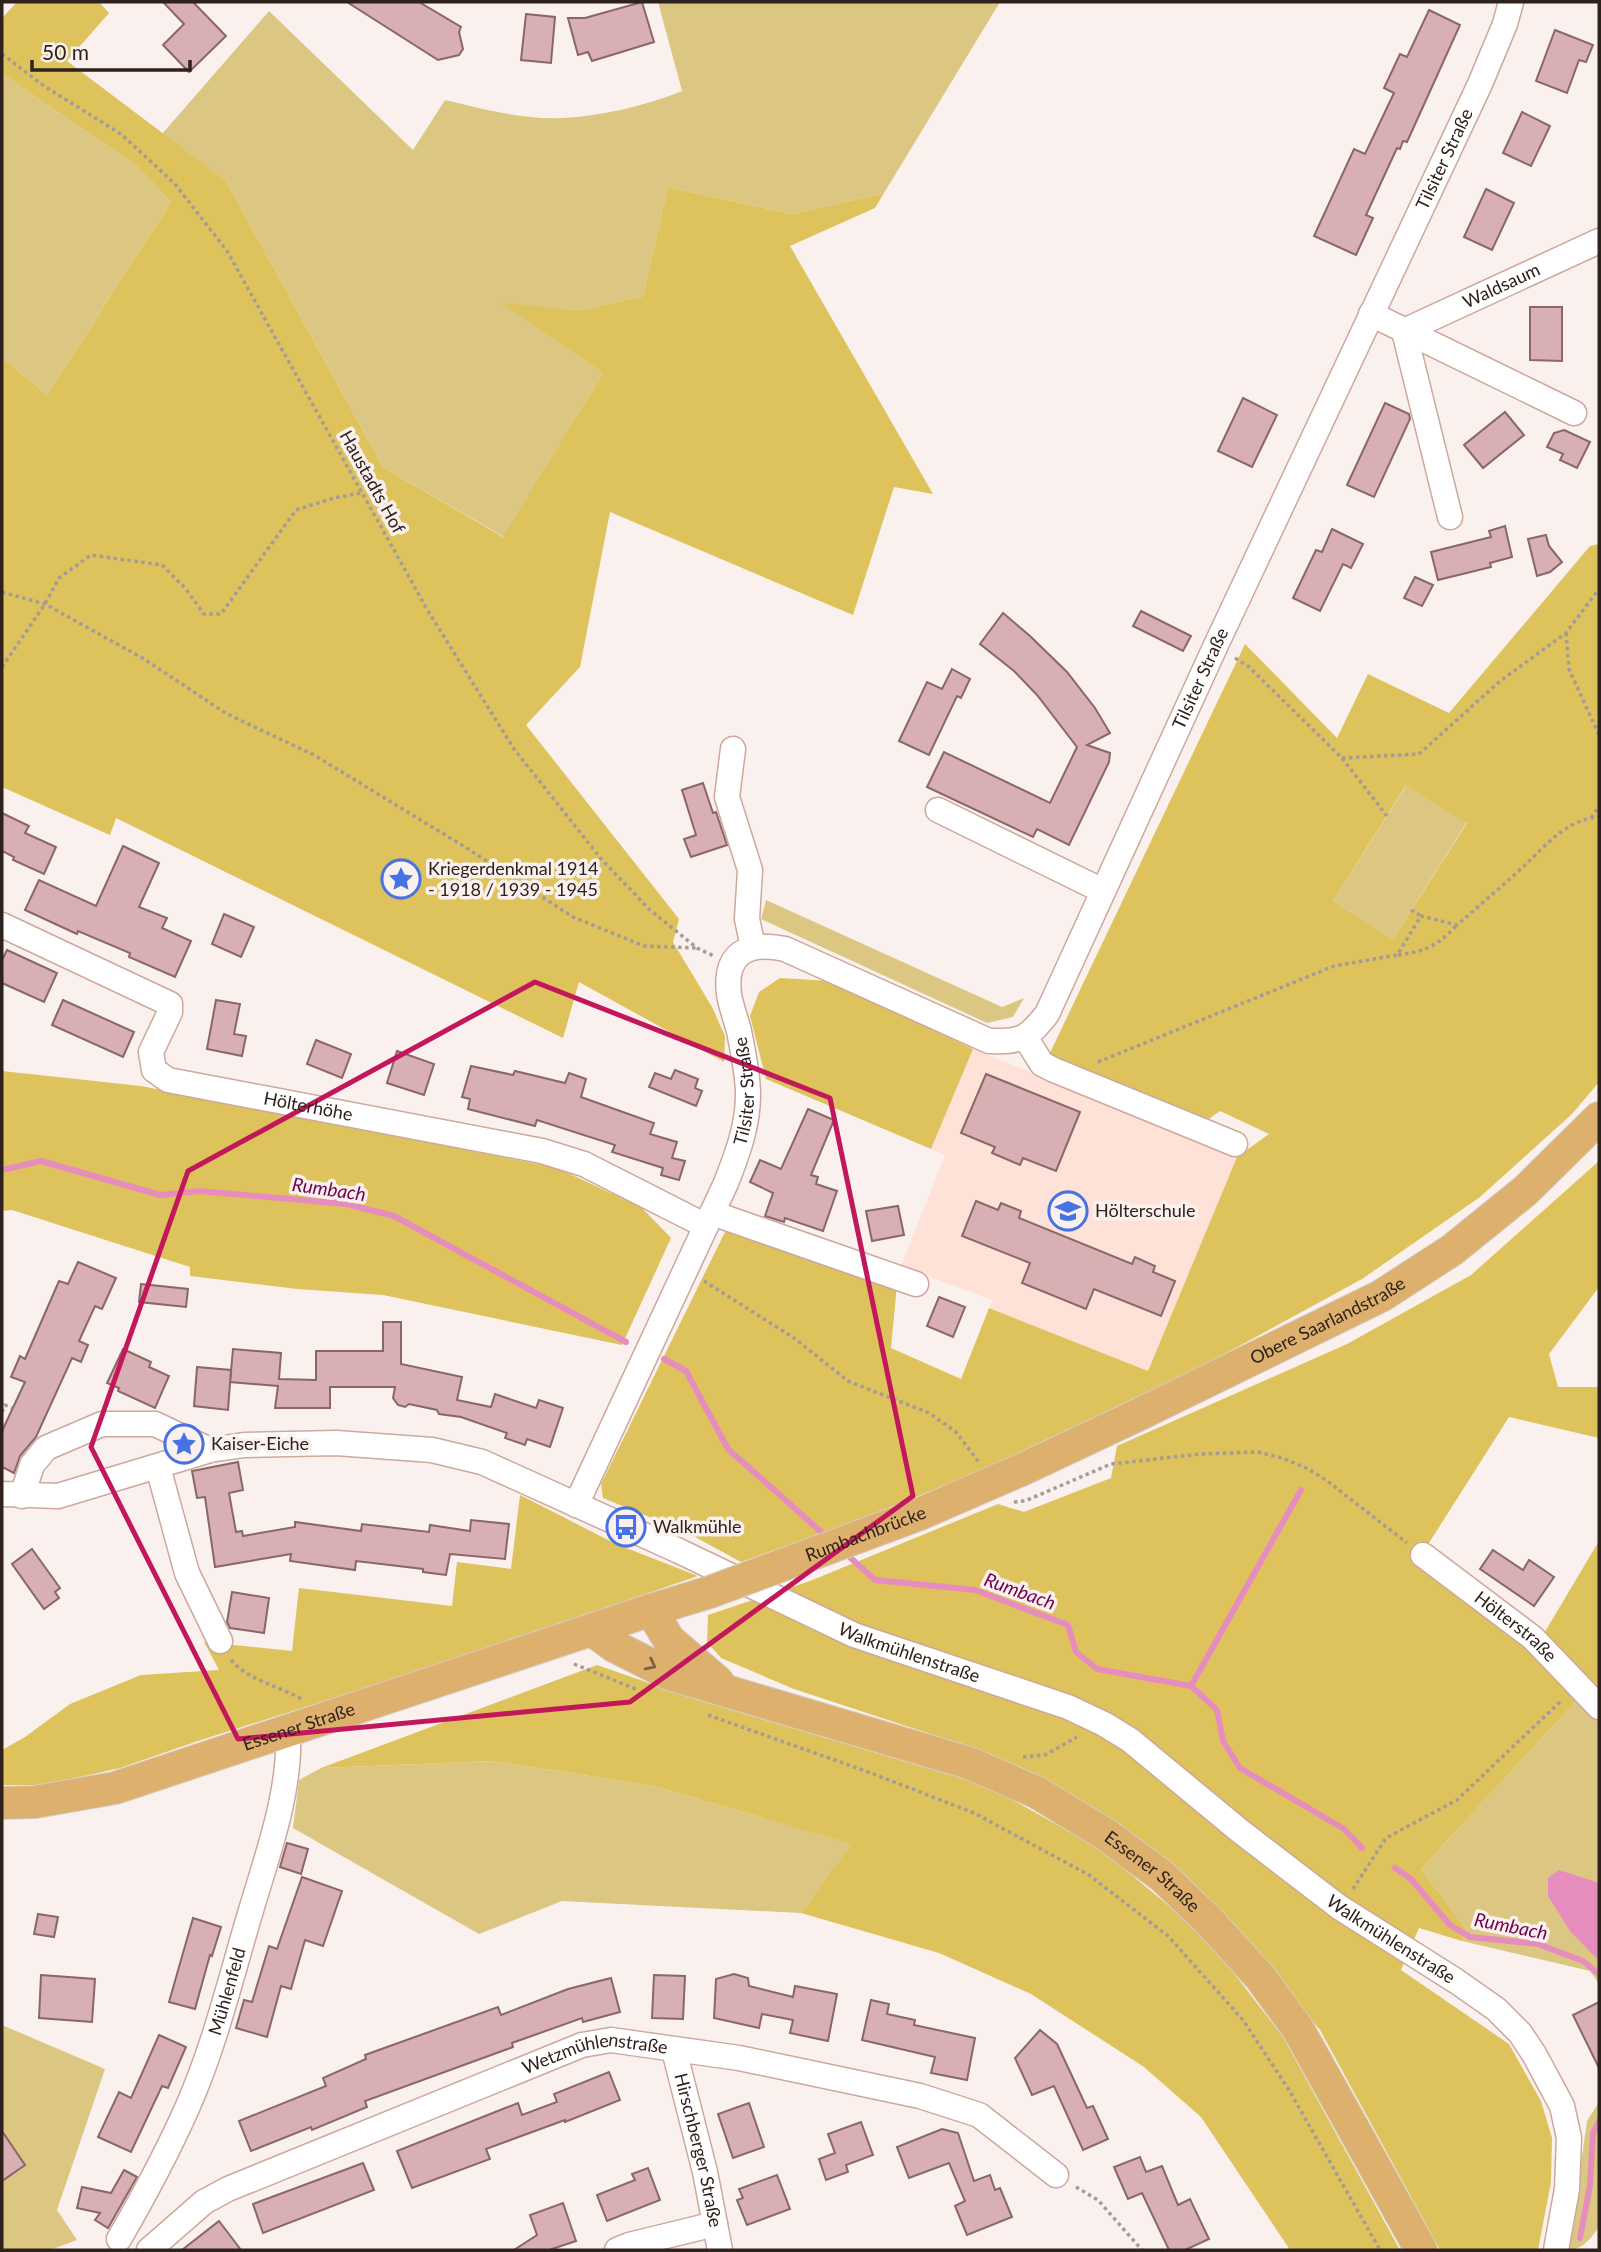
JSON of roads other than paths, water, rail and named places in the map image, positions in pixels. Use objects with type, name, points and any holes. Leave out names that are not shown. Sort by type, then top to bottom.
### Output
[{"type":"main road","name":"Obere Saarlandstraße","points":[[1021,1469],[1381,1296],[1463,1242],[1525,1191],[1599,1118]]},
{"type":"main road","name":"Rumbachbrücke","points":[[710,1592],[920,1514],[1021,1469]]},
{"type":"main road","name":"Essener Straße","points":[[2,1803],[35,1801],[115,1788],[710,1592]]},
{"type":"main road","name":"Essener Straße","points":[[651,1610],[669,1640],[727,1690]]},
{"type":"main road","name":"Essener Straße","points":[[592,1630],[614,1646],[669,1674],[970,1763],[1036,1792],[1105,1834],[1161,1876],[1210,1922],[1260,1977],[1298,2029],[1421,2250]]},
{"type":"street","name":"Tilsiter Straße","points":[[1025,1037],[1047,1014],[1216,645],[1480,84],[1506,24],[1511,2]]},
{"type":"street","name":"Waldsaum","points":[[1404,331],[1599,242]]},
{"type":"street","points":[[1371,314],[1574,413]]},
{"type":"street","points":[[1404,331],[1450,517]]},
{"type":"street","points":[[733,749],[727,797],[750,870],[747,919],[753,947],[771,946],[785,949],[989,1041],[1013,1042],[1025,1037],[1042,1064],[1235,1144]]},
{"type":"street","points":[[938,810],[1103,891]]},
{"type":"street","name":"Hölterhöhe","points":[[2,925],[170,1004],[170,1012],[151,1052],[154,1070],[168,1080],[542,1151],[584,1164],[709,1220]]},
{"type":"street","name":"Tilsiter Straße","points":[[576,1505],[730,1174],[746,1124],[746,1068],[729,995],[729,975],[739,953],[753,947]]},
{"type":"street","points":[[709,1220],[916,1284]]},
{"type":"street","points":[[12,1495],[46,1448],[102,1424],[155,1424],[210,1450]]},
{"type":"street","name":"Walkmühlenstraße","points":[[12,1495],[58,1496],[210,1450],[244,1445],[336,1443],[432,1450],[482,1462],[854,1635],[1068,1707],[1104,1724],[1130,1740],[1339,1907],[1456,1981],[1496,2009],[1520,2033],[1562,2106],[1569,2138],[1567,2189],[1556,2250]]},
{"type":"street","points":[[158,1467],[187,1573],[220,1642]]},
{"type":"street","name":"Hölterstraße","points":[[1423,1555],[1533,1638],[1599,1707]]},
{"type":"street","name":"Mühlenfeld","points":[[119,2239],[135,2213],[188,2106],[212,2040],[278,1819],[289,1755],[288,1730]]},
{"type":"street","name":"Wetzmühlenstraße","points":[[149,2250],[204,2202],[228,2189],[582,2045],[611,2040],[739,2058],[920,2096],[979,2115],[1056,2175]]},
{"type":"street","name":"Hirschberger Straße","points":[[674,2050],[705,2172],[720,2250]]},
{"type":"street","points":[[617,2250],[715,2224]]},
{"type":"waterway","name":"Rumbach","points":[[2,1170],[41,1161],[160,1195],[200,1191],[346,1204],[394,1216],[626,1342]]},
{"type":"waterway","name":"Rumbach","points":[[664,1359],[686,1371],[728,1449],[828,1538]]},
{"type":"waterway","points":[[1191,1686],[1301,1490]]},
{"type":"waterway","name":"Rumbach","points":[[844,1552],[875,1580],[975,1590],[1068,1625],[1076,1652],[1097,1669],[1191,1686],[1217,1710],[1223,1741],[1240,1768],[1344,1829],[1362,1848]]},
{"type":"waterway","name":"Rumbach","points":[[1395,1868],[1411,1879],[1450,1925],[1470,1937],[1538,1944],[1583,1961],[1599,1974]]},
{"type":"waterway","name":"Rumbach","points":[[1580,2238],[1590,2185],[1593,2133],[1599,2121]]},
{"type":"place","name":"Kriegerdenkmal 1914 - 1918 / 1939 - 1945","points":[[401,879]]},
{"type":"place","name":"Hölterschule","points":[[1068,1211]]},
{"type":"place","name":"Kaiser-Eiche","points":[[184,1444]]},
{"type":"place","name":"Walkmühle","points":[[626,1527]]}]
